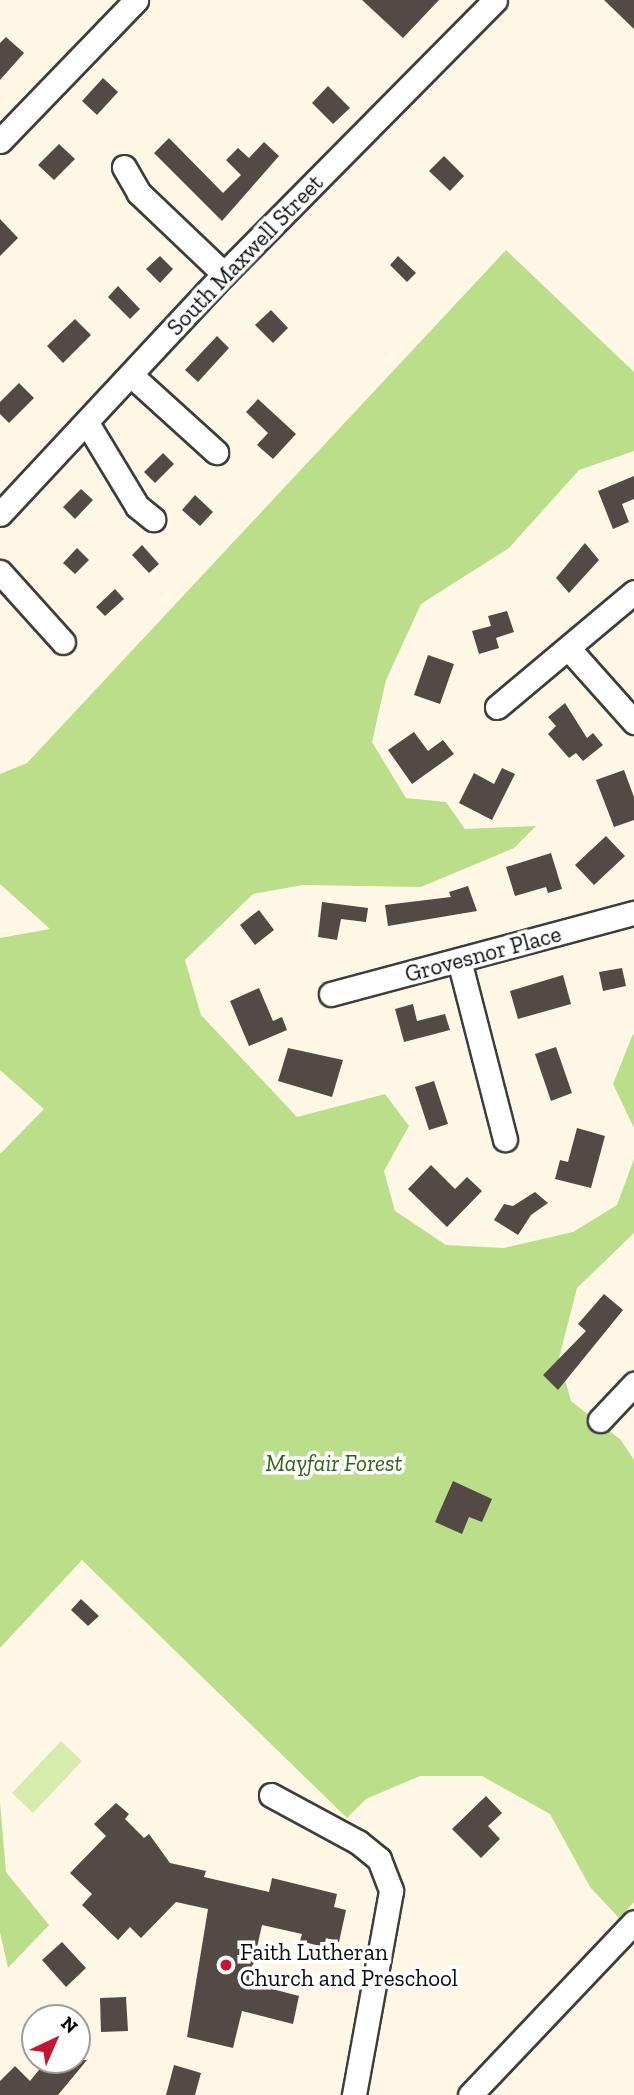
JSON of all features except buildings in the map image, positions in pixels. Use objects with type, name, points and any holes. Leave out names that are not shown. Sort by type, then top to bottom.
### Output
[{"type":"street","points":[[0,141],[136,0]]},
{"type":"street","name":"South Maxwell Street","points":[[0,514],[225,274],[494,0]]},
{"type":"street","points":[[124,167],[139,192],[225,274]]},
{"type":"street","points":[[131,375],[216,452]]},
{"type":"street","points":[[87,423],[137,506],[153,519]]},
{"type":"street","points":[[0,572],[63,642]]},
{"type":"street","points":[[497,707],[634,592]]},
{"type":"street","points":[[569,649],[634,722]]},
{"type":"street","name":"Grovesnor Place","points":[[331,994],[634,914]]},
{"type":"street","points":[[459,960],[505,1139]]},
{"type":"street","points":[[600,1420],[634,1384]]},
{"type":"street","points":[[271,1795],[358,1842],[379,1859],[391,1891],[354,2095]]},
{"type":"street","points":[[470,2095],[634,1922]]},
{"type":"green space","name":"Mayfair Forest","points":[[506,250],[634,372],[634,451],[579,470],[509,548],[421,604],[386,680],[372,742],[406,798],[446,802],[465,829],[536,826],[514,848],[421,887],[303,885],[253,894],[185,960],[201,1015],[297,1117],[385,1094],[409,1126],[384,1171],[395,1211],[446,1245],[504,1248],[573,1232],[617,1205],[634,1159],[634,1233],[577,1288],[559,1358],[571,1401],[621,1440],[634,1460],[634,1902],[619,1918],[590,1887],[550,1814],[482,1776],[420,1776],[366,1799],[347,1818],[82,1560],[0,1648],[0,1154],[44,1109],[0,1070],[0,938],[50,929],[0,884],[0,774],[27,763]]},
{"type":"green space","points":[[634,1035],[634,1128],[613,1084]]},
{"type":"green space","points":[[61,1741],[82,1761],[33,1813],[12,1793]]},
{"type":"green space","points":[[0,1802],[6,1872],[49,1925],[8,1968],[0,1932]]},
{"type":"place","name":"Faith Lutheran Church and Preschool","points":[[226,1965]]}]
